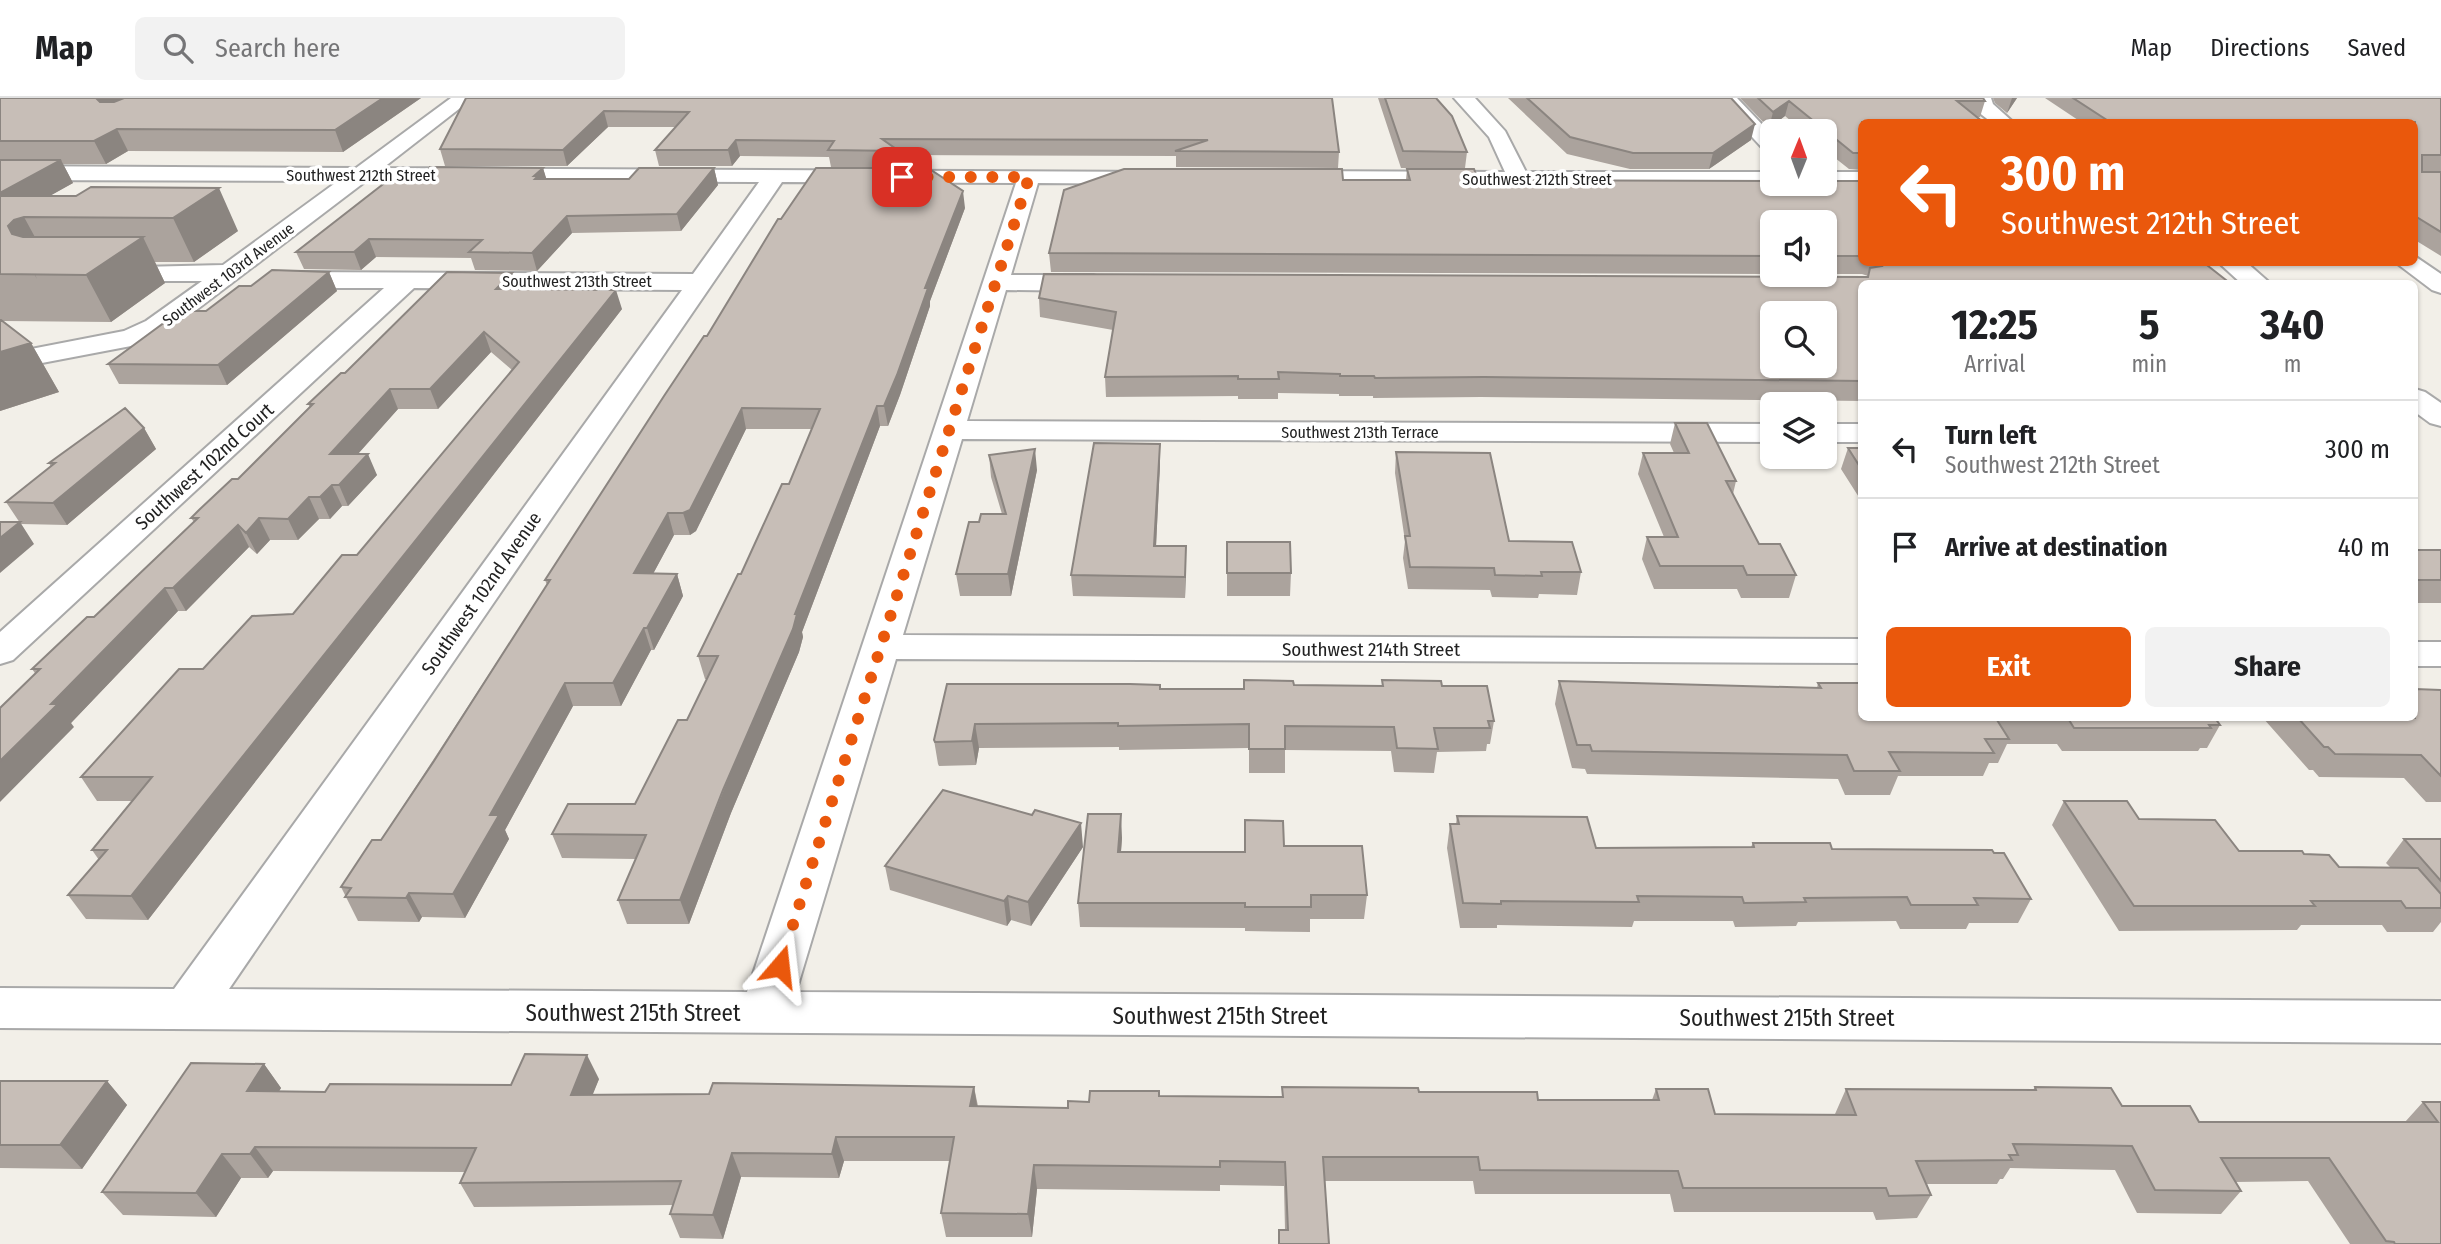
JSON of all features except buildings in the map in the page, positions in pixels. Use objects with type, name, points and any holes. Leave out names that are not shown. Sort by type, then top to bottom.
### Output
[{"type":"street","name":"Southwest 103rd Avenue","points":[[0,363],[110,343],[144,333],[230,273],[463,98]]},
{"type":"street","points":[[1464,98],[1498,135],[1519,179]]},
{"type":"street","points":[[1726,98],[1760,134]]},
{"type":"street","points":[[1981,98],[1984,107],[1999,119]]},
{"type":"street","name":"Southwest 212th Street","points":[[0,173],[1183,177]]},
{"type":"street","name":"Southwest 102nd Avenue","points":[[187,1010],[775,176]]},
{"type":"street","points":[[765,1013],[1029,177]]},
{"type":"street","name":"Southwest 212th Street","points":[[1267,178],[1760,179]]},
{"type":"street","points":[[1838,179],[1858,179]]},
{"type":"street","points":[[2235,266],[2254,280]]},
{"type":"street","points":[[2413,266],[2441,285]]},
{"type":"street","points":[[87,272],[230,273]]},
{"type":"street","name":"Southwest 213th Street","points":[[287,280],[700,282]]},
{"type":"street","name":"Southwest 102nd Court","points":[[0,652],[408,280]]},
{"type":"street","points":[[995,282],[1112,283]]},
{"type":"street","points":[[2418,400],[2441,417]]},
{"type":"street","name":"Southwest 213th Terrace","points":[[948,430],[1760,433]]},
{"type":"street","points":[[1837,433],[1858,433]]},
{"type":"street","points":[[2418,435],[2441,435]]},
{"type":"street","name":"Southwest 214th Street","points":[[880,647],[1858,651]]},
{"type":"street","points":[[2418,654],[2441,654]]},
{"type":"street","name":"Southwest 215th Street","points":[[0,1009],[2441,1022]]},
{"type":"route","points":[[780,966],[1029,177],[902,177]]}]
